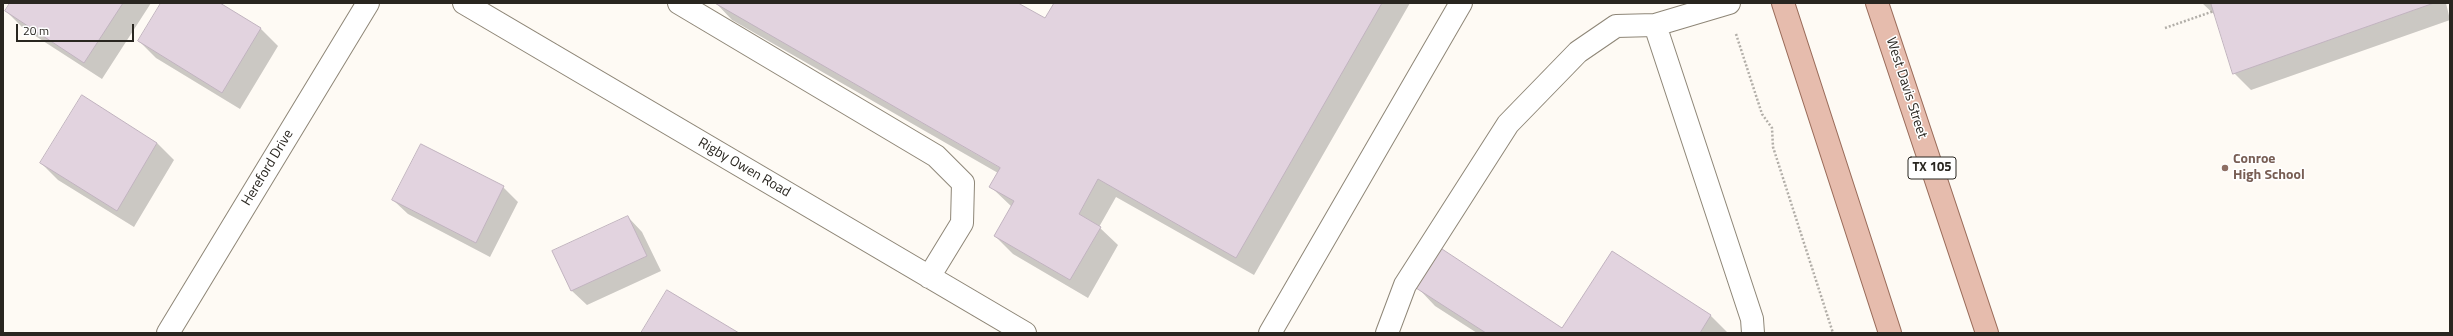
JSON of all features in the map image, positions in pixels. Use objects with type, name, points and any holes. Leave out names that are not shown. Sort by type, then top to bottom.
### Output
[{"type":"main road","points":[[1783,3],[1890,333]]},
{"type":"main road","points":[[1864,3],[1880,11]]},
{"type":"main road","name":"West Davis Street","points":[[1880,11],[1987,333]]},
{"type":"street","name":"Hereford Drive","points":[[168,333],[368,3]]},
{"type":"street","name":"Rigby Owen Road","points":[[464,3],[1025,333]]},
{"type":"street","points":[[679,3],[936,156],[963,183],[962,223],[929,277]]},
{"type":"street","points":[[1270,333],[1461,3]]},
{"type":"street","points":[[1387,333],[1405,285],[1508,124],[1578,52],[1616,26],[1655,25],[1728,3]]},
{"type":"street","points":[[1655,25],[1752,319],[1753,333]]},
{"type":"path","points":[[1728,3],[1762,114],[1772,128],[1773,147],[1833,333]]},
{"type":"path","points":[[2165,28],[2214,11]]},
{"type":"building","points":[[10,3],[123,3],[84,63],[5,11]]},
{"type":"building","points":[[161,3],[220,3],[261,28],[222,93],[138,41]]},
{"type":"building","points":[[715,3],[1018,3],[1045,18],[1054,3],[1382,3],[1236,258],[1098,179],[1079,214],[1101,227],[1070,280],[994,236],[1014,201],[989,187],[1000,168]]},
{"type":"building","points":[[2211,3],[2434,3],[2233,74]]},
{"type":"building","points":[[82,95],[157,143],[117,211],[40,163]]},
{"type":"building","points":[[421,144],[504,186],[476,243],[392,200]]},
{"type":"building","points":[[628,216],[647,256],[571,291],[552,251]]},
{"type":"building","points":[[1442,249],[1562,328],[1612,251],[1711,315],[1700,333],[1486,333],[1416,288]]},
{"type":"building","points":[[667,290],[739,333],[641,333]]},
{"type":"place","name":"Conroe High School","points":[[2225,168]]}]
